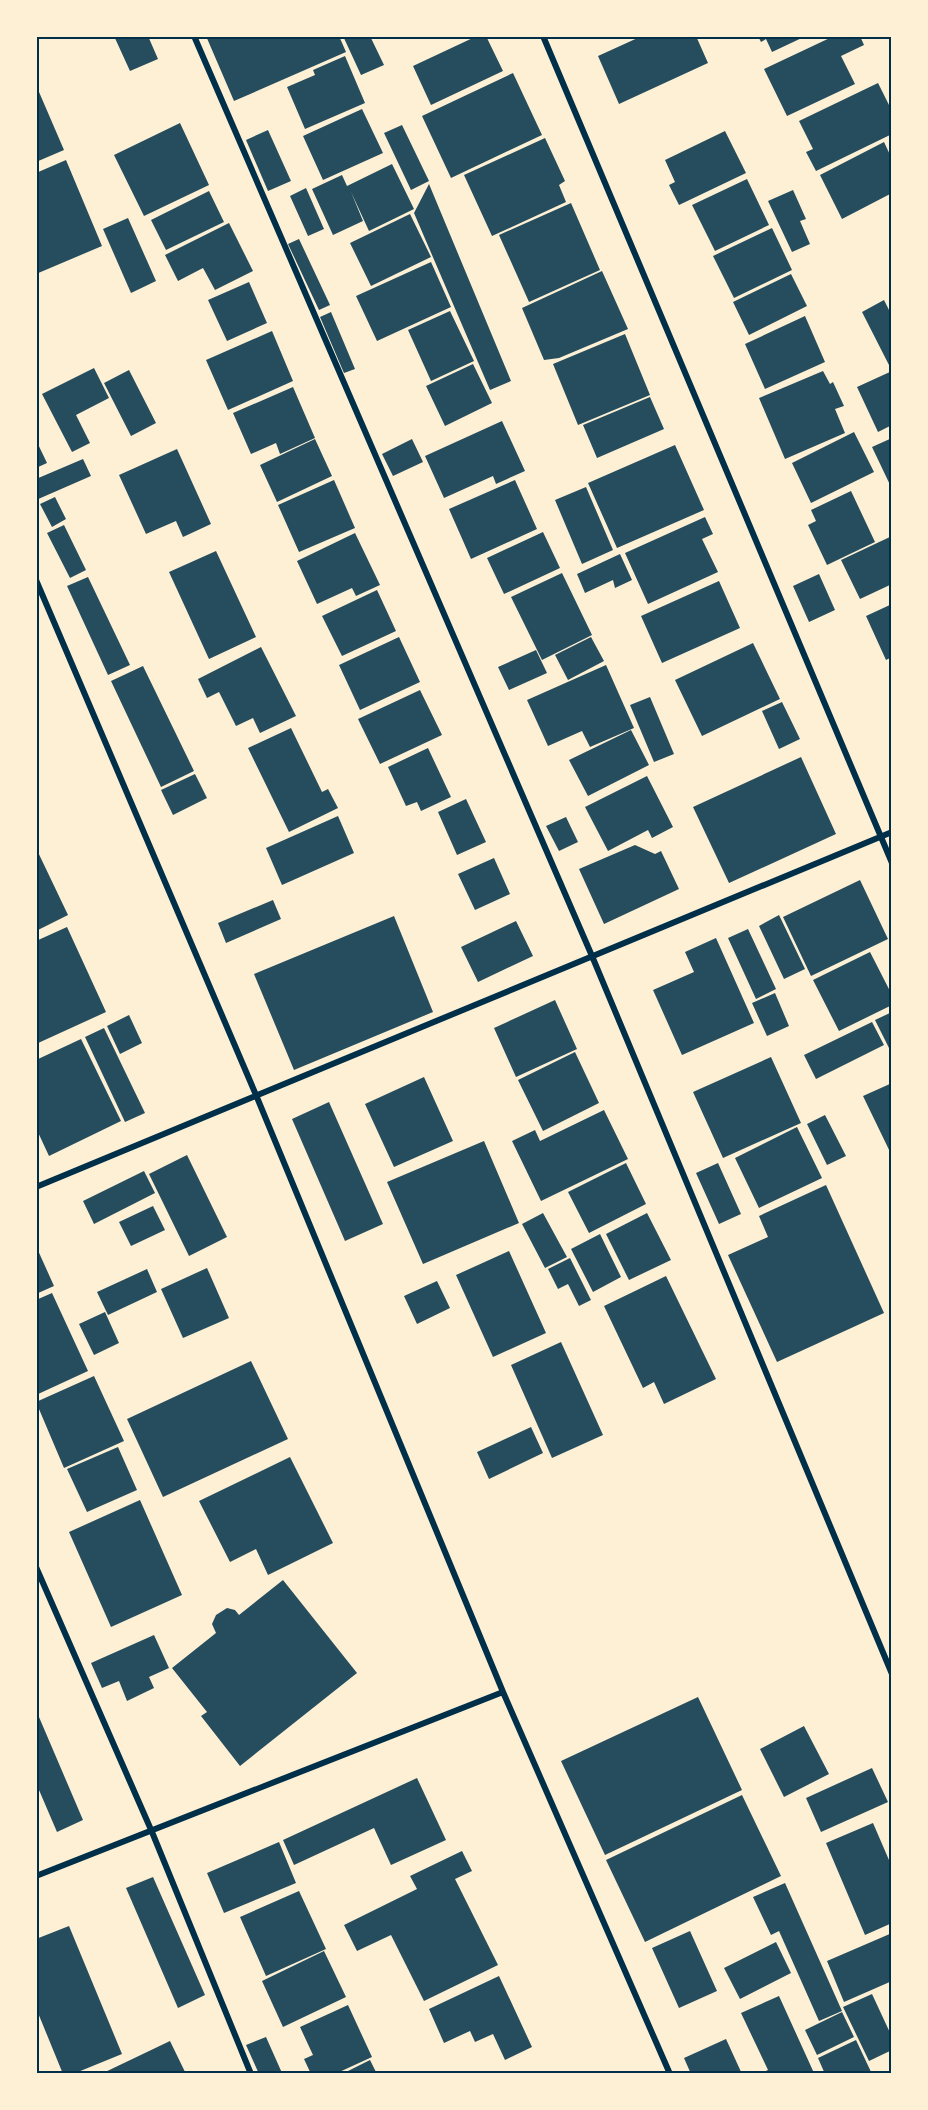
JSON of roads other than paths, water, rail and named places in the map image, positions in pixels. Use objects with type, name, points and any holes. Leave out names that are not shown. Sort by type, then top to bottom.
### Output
[{"type":"street","points":[[194,36],[592,956],[892,1674]]},
{"type":"street","points":[[543,36],[892,863]]},
{"type":"street","points":[[36,580],[256,1095],[503,1692],[670,2074]]},
{"type":"street","points":[[36,1187],[892,832]]},
{"type":"street","points":[[36,1567],[152,1832],[251,2074]]},
{"type":"street","points":[[36,1876],[503,1692]]}]
